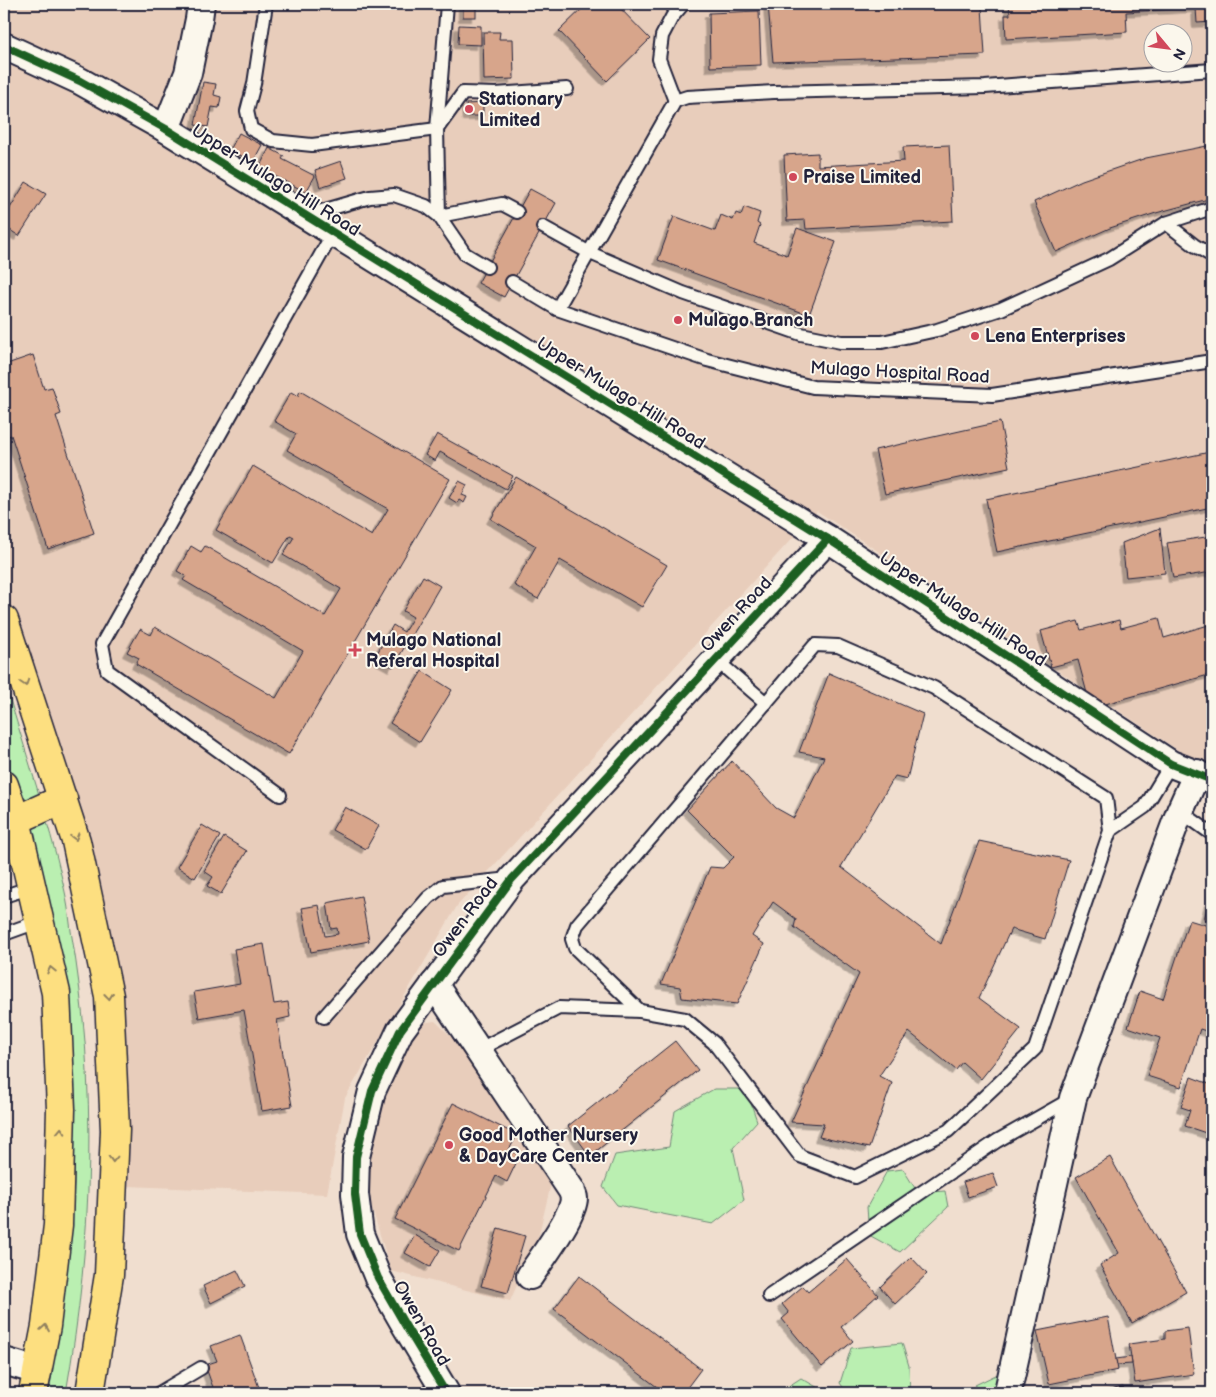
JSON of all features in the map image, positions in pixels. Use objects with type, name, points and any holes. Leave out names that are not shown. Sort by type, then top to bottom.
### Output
[{"type":"main road","points":[[4,620],[76,841],[109,996],[114,1130],[109,1274],[90,1393]]},
{"type":"main road","points":[[4,785],[16,820],[56,993],[61,1109],[58,1225],[46,1326],[36,1382]]},
{"type":"main road","points":[[16,820],[63,799]]},
{"type":"street","points":[[166,129],[188,73],[201,4]]},
{"type":"street","name":"Upper Mulago Hill Road","points":[[4,46],[80,81],[166,129],[828,539],[1171,764],[1204,777]]},
{"type":"street","name":"Owen Road","points":[[446,1393],[378,1278],[360,1234],[355,1194],[356,1157],[372,1092],[400,1031],[512,879],[828,539]]},
{"type":"street","points":[[1006,1393],[1008,1391],[1073,1098],[1180,811],[1204,777]]},
{"type":"street","points":[[434,984],[572,1190],[574,1197],[572,1208],[530,1276]]},
{"type":"street","points":[[4,1360],[36,1382]]},
{"type":"lane","points":[[266,4],[254,84],[247,111],[251,129],[273,141],[312,145],[437,129],[463,94],[496,94],[567,89]]},
{"type":"lane","points":[[439,216],[437,129],[447,4]]},
{"type":"lane","points":[[675,101],[659,59],[662,36],[672,17],[683,4]]},
{"type":"lane","points":[[557,309],[675,101],[687,97],[774,92],[985,87],[1212,70]]},
{"type":"lane","points":[[305,216],[370,197],[394,195],[426,206],[439,216],[465,254],[487,267]]},
{"type":"lane","points":[[439,216],[502,204],[517,212]]},
{"type":"lane","points":[[543,226],[590,253],[683,293],[800,334],[841,342],[882,342],[937,330],[1002,309],[1109,259],[1166,223],[1212,208]]},
{"type":"lane","points":[[1166,223],[1194,245],[1212,256]]},
{"type":"lane","points":[[280,795],[107,670],[102,644],[333,233]]},
{"type":"lane","name":"Mulago Hospital Road","points":[[512,282],[557,309],[707,360],[813,387],[992,395],[1212,361]]},
{"type":"lane","points":[[478,1050],[559,1008],[640,1011],[685,1019],[714,1043],[800,1156],[855,1177],[948,1131],[1035,1049],[1110,831],[1106,798],[934,688],[838,646],[815,645],[577,925],[572,939],[575,948],[640,1011]]},
{"type":"lane","points":[[715,659],[766,703]]},
{"type":"lane","points":[[1110,831],[1145,807],[1171,764]]},
{"type":"lane","points":[[1180,811],[1212,834]]},
{"type":"lane","points":[[324,1017],[428,898],[443,886],[512,879]]},
{"type":"lane","points":[[4,896],[32,887]]},
{"type":"lane","points":[[4,934],[40,921]]},
{"type":"lane","points":[[769,1296],[996,1141],[1073,1098]]},
{"type":"lane","points":[[159,1393],[201,1368]]},
{"type":"shaded area","name":"Mulago National Referal Hospital","points":[[4,4],[1212,4],[1212,768],[1190,758],[817,511],[457,906],[345,1098],[327,1194],[127,1186],[128,1063],[117,974],[98,875],[37,705],[4,596]]},
{"type":"shaded area","name":"Good Mother Nursery & DayCare Center","points":[[435,1021],[466,1051],[551,1184],[538,1238],[510,1301],[391,1271],[367,1192],[377,1106],[421,1023]]},
{"type":"green space","points":[[4,680],[57,859],[68,907],[80,989],[88,1105],[87,1220],[82,1278],[66,1393],[49,1393],[70,1240],[74,1185],[74,1120],[30,835],[4,756]]},
{"type":"green space","points":[[714,1089],[746,1089],[757,1121],[733,1148],[744,1200],[713,1224],[617,1205],[603,1187],[615,1155],[669,1147],[675,1111]]},
{"type":"green space","points":[[903,1169],[918,1193],[945,1191],[948,1207],[900,1252],[869,1235],[867,1207],[887,1171]]},
{"type":"green space","points":[[902,1343],[909,1366],[910,1393],[847,1393],[840,1383],[851,1348]]},
{"type":"green space","points":[[1000,1373],[1017,1393],[971,1393],[975,1385]]},
{"type":"green space","points":[[801,1378],[827,1393],[778,1393]]},
{"type":"building","points":[[463,4],[476,4],[476,17],[463,17]]},
{"type":"building","points":[[587,4],[616,4],[650,39],[607,81],[559,31]]},
{"type":"building","points":[[768,4],[954,4],[953,7],[982,7],[985,55],[773,62]]},
{"type":"building","points":[[1009,4],[1212,4],[1212,22],[1197,23],[1196,8],[1126,12],[1127,32],[1006,39],[1005,15],[1010,15]]},
{"type":"building","points":[[759,11],[761,65],[710,67],[709,13]]},
{"type":"building","points":[[459,25],[481,26],[481,45],[458,44]]},
{"type":"building","points":[[483,32],[500,32],[499,39],[513,39],[514,79],[484,80]]},
{"type":"building","points":[[203,82],[216,84],[214,95],[221,97],[219,108],[212,107],[208,127],[195,125]]},
{"type":"building","points":[[483,103],[483,116],[467,116],[466,104]]},
{"type":"building","points":[[239,133],[262,145],[253,162],[230,150]]},
{"type":"building","points":[[949,145],[953,221],[806,229],[805,220],[787,221],[784,155],[818,153],[818,166],[904,161],[903,147]]},
{"type":"building","points":[[1212,145],[1212,198],[1110,228],[1056,252],[1034,202],[1082,180],[1146,158]]},
{"type":"building","points":[[269,148],[284,156],[282,159],[315,176],[306,192],[259,168]]},
{"type":"building","points":[[341,161],[347,178],[320,187],[315,170]]},
{"type":"building","points":[[26,182],[46,194],[19,236],[4,226],[4,218]]},
{"type":"building","points":[[530,189],[556,203],[504,297],[478,283]]},
{"type":"building","points":[[744,207],[760,213],[757,223],[760,225],[754,243],[787,255],[797,228],[836,242],[809,315],[658,260],[674,216],[715,231],[721,215],[733,220],[736,213],[741,215]]},
{"type":"building","points":[[33,355],[44,389],[52,387],[61,414],[56,416],[94,533],[48,549],[11,435],[4,438],[4,365]]},
{"type":"building","points":[[300,391],[450,479],[289,754],[136,664],[139,658],[127,652],[140,629],[151,635],[155,627],[276,698],[303,651],[183,580],[186,576],[177,571],[191,546],[201,552],[205,546],[325,616],[341,589],[283,555],[294,537],[290,535],[273,563],[216,530],[253,466],[372,536],[388,509],[287,450],[296,434],[274,421],[291,392],[298,396]]},
{"type":"building","points":[[1000,422],[1009,467],[885,494],[875,450]]},
{"type":"building","points":[[437,434],[513,476],[506,489],[440,452],[435,461],[425,455]]},
{"type":"building","points":[[1210,452],[1212,464],[1212,507],[997,552],[986,499]]},
{"type":"building","points":[[516,477],[667,565],[642,607],[560,560],[538,599],[514,585],[536,546],[491,519]]},
{"type":"building","points":[[459,481],[467,485],[462,495],[467,497],[464,503],[459,500],[457,503],[449,498]]},
{"type":"building","points":[[1160,528],[1165,573],[1126,577],[1122,543]]},
{"type":"building","points":[[1212,536],[1212,572],[1173,578],[1167,543]]},
{"type":"building","points":[[423,576],[440,586],[393,667],[375,657],[393,625],[404,632],[413,617],[403,611]]},
{"type":"building","points":[[1159,618],[1164,638],[1212,624],[1212,674],[1091,708],[1078,660],[1051,667],[1041,631],[1078,621],[1081,630],[1119,620],[1121,628]]},
{"type":"building","points":[[422,671],[452,690],[420,742],[390,723]]},
{"type":"building","points":[[829,673],[923,714],[907,779],[895,776],[841,867],[941,944],[979,841],[1069,860],[1045,939],[1011,929],[979,998],[1021,1029],[981,1079],[962,1062],[956,1070],[909,1032],[879,1076],[892,1083],[869,1148],[819,1137],[824,1124],[791,1122],[859,974],[794,927],[796,919],[773,902],[752,936],[764,944],[737,1004],[682,998],[680,987],[661,984],[710,867],[723,868],[734,857],[687,810],[732,761],[776,808],[794,818],[824,757],[799,752]]},
{"type":"building","points":[[345,807],[379,826],[366,849],[332,830]]},
{"type":"building","points":[[202,825],[220,836],[195,878],[177,867]]},
{"type":"building","points":[[224,837],[247,851],[221,894],[207,886],[213,877],[204,871]]},
{"type":"building","points":[[361,896],[369,941],[311,952],[302,908],[319,905],[325,936],[338,934],[337,928],[331,929],[327,903]]},
{"type":"building","points":[[1209,901],[1212,902],[1212,922],[1204,919]]},
{"type":"building","points":[[1189,920],[1212,927],[1212,1033],[1200,1029],[1181,1087],[1147,1076],[1160,1038],[1128,1027],[1140,991],[1163,999]]},
{"type":"building","points":[[264,944],[274,1004],[288,1002],[290,1017],[277,1020],[292,1106],[262,1111],[244,1010],[199,1018],[194,992],[240,984],[234,949]]},
{"type":"building","points":[[675,1041],[698,1070],[590,1156],[568,1126]]},
{"type":"building","points":[[1191,1077],[1212,1085],[1212,1135],[1185,1126],[1190,1110],[1181,1107]]},
{"type":"building","points":[[453,1103],[517,1135],[509,1150],[520,1155],[507,1182],[496,1176],[459,1251],[395,1219]]},
{"type":"building","points":[[1110,1157],[1186,1292],[1132,1323],[1100,1265],[1119,1253],[1076,1177]]},
{"type":"building","points":[[993,1173],[998,1187],[968,1197],[963,1182]]},
{"type":"building","points":[[498,1228],[525,1236],[508,1293],[481,1286]]},
{"type":"building","points":[[415,1235],[440,1250],[430,1267],[405,1253]]},
{"type":"building","points":[[911,1257],[927,1274],[895,1304],[880,1287]]},
{"type":"building","points":[[847,1259],[878,1295],[841,1327],[853,1341],[822,1367],[782,1319],[789,1313],[782,1304],[803,1286],[808,1292]]},
{"type":"building","points":[[237,1270],[245,1286],[211,1303],[203,1286]]},
{"type":"building","points":[[579,1276],[701,1369],[683,1393],[665,1393],[554,1309]]},
{"type":"building","points":[[1108,1317],[1118,1370],[1049,1384],[1037,1331]]},
{"type":"building","points":[[1188,1328],[1194,1374],[1135,1383],[1129,1344],[1165,1339],[1165,1331]]},
{"type":"building","points":[[240,1335],[261,1393],[215,1393],[205,1365],[217,1361],[211,1346]]},
{"type":"building","points":[[1131,1357],[1132,1364],[1117,1365],[1116,1359]]},
{"type":"building","points":[[1123,1387],[1125,1393],[1096,1393]]},
{"type":"cycle path","points":[[4,46],[80,81],[166,129],[828,539],[1171,764],[1212,780]]},
{"type":"cycle path","points":[[446,1393],[378,1278],[360,1234],[355,1194],[356,1157],[372,1091],[400,1031],[512,879],[828,539]]},
{"type":"place","name":"Stationary Limited","points":[[469,109]]},
{"type":"place","name":"Praise Limited","points":[[793,177]]},
{"type":"place","name":"Mulago Branch","points":[[678,320]]},
{"type":"place","name":"Lena Enterprises","points":[[975,336]]},
{"type":"place","name":"Mulago National Referal Hospital","points":[[355,650]]},
{"type":"place","name":"Good Mother Nursery & DayCare Center","points":[[449,1145]]}]
